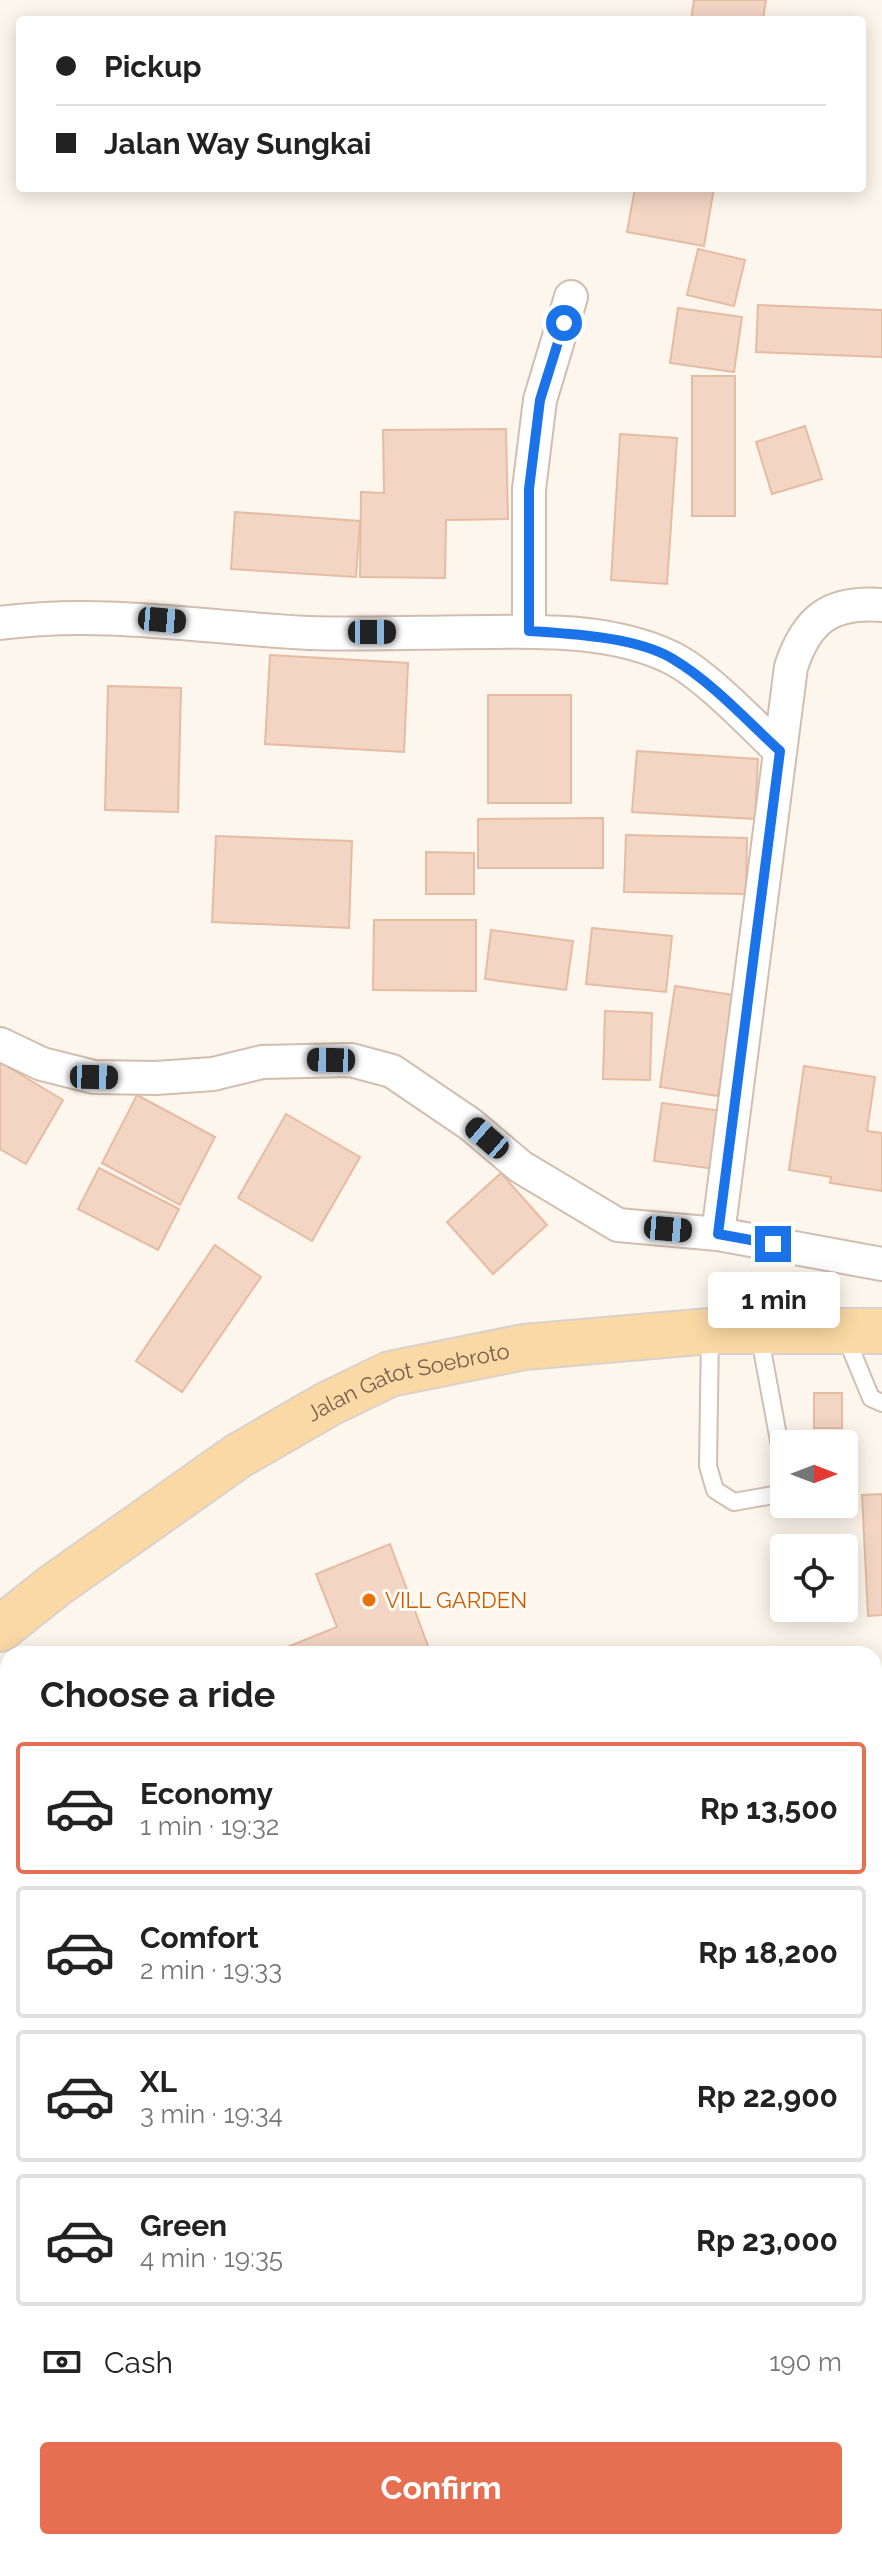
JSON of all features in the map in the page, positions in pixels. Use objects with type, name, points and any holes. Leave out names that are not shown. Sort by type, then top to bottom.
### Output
[{"type":"main road","name":"Jalan Gatot Soebroto","points":[[0,1629],[54,1586],[238,1456],[328,1404],[390,1374],[524,1347],[710,1331],[862,1331]]},
{"type":"street","points":[[529,631],[529,489],[540,400],[571,297]]},
{"type":"street","points":[[718,1234],[791,667],[800,641],[829,611],[852,605],[882,605]]},
{"type":"street","points":[[0,623],[36,618],[133,618],[309,633],[529,631],[593,635],[671,657],[718,693],[780,751]]},
{"type":"street","points":[[0,1044],[42,1064],[94,1077],[156,1078],[213,1074],[262,1062],[351,1060],[392,1071],[470,1124],[521,1167],[618,1225],[718,1234],[882,1264]]},
{"type":"lane","points":[[710,1331],[708,1466],[715,1490],[734,1502],[770,1496]]},
{"type":"lane","points":[[759,1331],[777,1430]]},
{"type":"lane","points":[[862,1331],[871,1398],[882,1403]]},
{"type":"building","points":[[694,0],[766,0],[764,16],[692,16]]},
{"type":"building","points":[[634,192],[713,192],[704,246],[627,232]]},
{"type":"building","points":[[698,249],[745,260],[734,306],[687,295]]},
{"type":"building","points":[[758,305],[882,310],[882,357],[756,352]]},
{"type":"building","points":[[678,308],[742,317],[734,372],[670,363]]},
{"type":"building","points":[[692,376],[735,376],[735,516],[692,516]]},
{"type":"building","points":[[805,426],[822,479],[772,494],[756,442]]},
{"type":"building","points":[[506,429],[508,519],[446,520],[445,578],[360,577],[361,492],[384,493],[383,430]]},
{"type":"building","points":[[620,434],[677,438],[667,584],[611,580]]},
{"type":"building","points":[[235,512],[360,521],[356,577],[231,569]]},
{"type":"building","points":[[270,655],[408,663],[404,752],[265,744]]},
{"type":"building","points":[[108,686],[181,688],[178,812],[105,810]]},
{"type":"building","points":[[488,695],[571,695],[571,803],[488,803]]},
{"type":"building","points":[[637,751],[758,759],[755,819],[632,812]]},
{"type":"building","points":[[603,818],[603,868],[478,868],[478,819]]},
{"type":"building","points":[[626,835],[747,838],[746,894],[624,892]]},
{"type":"building","points":[[216,836],[352,841],[349,928],[212,922]]},
{"type":"building","points":[[426,852],[474,853],[474,894],[426,894]]},
{"type":"building","points":[[374,920],[476,920],[476,991],[373,990]]},
{"type":"building","points":[[592,928],[672,936],[666,992],[586,984]]},
{"type":"building","points":[[491,930],[573,941],[566,990],[485,979]]},
{"type":"building","points":[[675,986],[734,995],[718,1096],[660,1087]]},
{"type":"building","points":[[605,1011],[652,1013],[650,1080],[603,1079]]},
{"type":"building","points":[[0,1062],[63,1100],[26,1164],[0,1149]]},
{"type":"building","points":[[804,1066],[875,1077],[867,1131],[882,1133],[882,1191],[830,1183],[831,1177],[789,1170]]},
{"type":"building","points":[[137,1095],[215,1137],[180,1205],[102,1163]]},
{"type":"building","points":[[662,1103],[723,1111],[715,1169],[654,1161]]},
{"type":"building","points":[[286,1114],[360,1157],[312,1241],[238,1198]]},
{"type":"building","points":[[99,1168],[179,1209],[158,1250],[78,1209]]},
{"type":"building","points":[[501,1173],[547,1225],[493,1274],[447,1222]]},
{"type":"building","points":[[215,1245],[261,1277],[182,1392],[136,1361]]},
{"type":"building","points":[[814,1393],[842,1393],[842,1428],[814,1428]]},
{"type":"building","points":[[882,1494],[882,1615],[868,1616],[862,1495]]},
{"type":"building","name":"VILL GARDEN","points":[[390,1544],[428,1646],[290,1646],[337,1627],[316,1574]]},
{"type":"place","name":"VILL GARDEN","points":[[369,1600]]},
{"type":"route","points":[[564,323],[540,400],[529,489],[529,631],[593,635],[671,657],[718,693],[780,751],[718,1234],[773,1244]]}]
